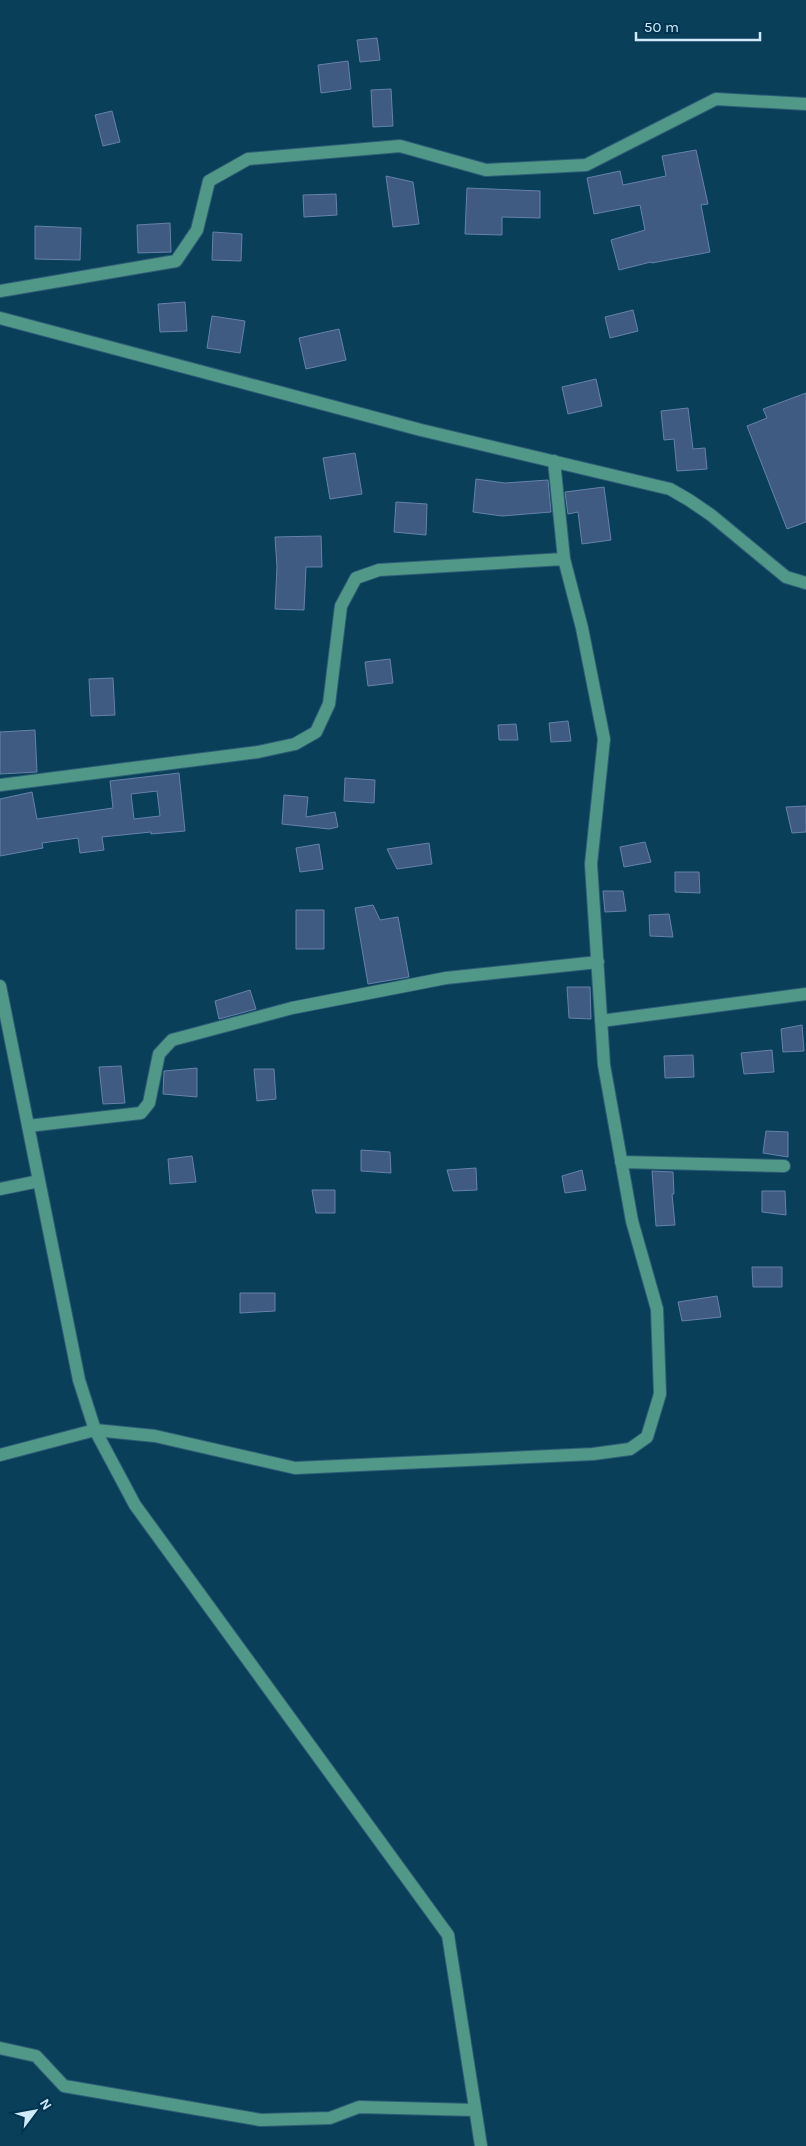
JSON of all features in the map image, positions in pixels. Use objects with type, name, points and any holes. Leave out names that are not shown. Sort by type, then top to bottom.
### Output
[{"type":"street","points":[[0,292],[176,261],[197,230],[209,181],[248,159],[400,146],[486,170],[586,165],[716,99],[806,104]]},
{"type":"street","points":[[0,318],[421,430],[670,489],[711,515],[786,577],[806,583]]},
{"type":"street","points":[[0,1454],[95,1430],[156,1436],[295,1468],[593,1454],[630,1449],[647,1437],[660,1394],[657,1309],[632,1221],[604,1065],[591,864],[604,739],[582,628],[564,559],[554,461]]},
{"type":"street","points":[[0,785],[258,752],[295,744],[316,732],[329,704],[341,606],[356,578],[379,570],[564,559]]},
{"type":"street","points":[[28,1126],[141,1113],[149,1103],[159,1054],[172,1040],[292,1008],[446,978],[598,962]]},
{"type":"street","points":[[0,986],[79,1380],[95,1430],[135,1505],[448,1935],[481,2146]]},
{"type":"street","points":[[601,1021],[806,994]]},
{"type":"street","points":[[621,1162],[784,1166]]},
{"type":"street","points":[[0,1189],[39,1181]]},
{"type":"street","points":[[0,2048],[36,2056],[64,2086],[261,2120],[330,2118],[359,2107],[474,2110]]},
{"type":"building","points":[[377,38],[380,60],[360,62],[357,40]]},
{"type":"building","points":[[348,61],[351,89],[321,93],[318,65]]},
{"type":"building","points":[[391,89],[393,126],[373,127],[371,90]]},
{"type":"building","points":[[112,111],[120,142],[103,146],[95,115]]},
{"type":"building","points":[[696,150],[708,204],[701,205],[710,252],[651,262],[619,270],[611,240],[645,230],[640,205],[594,214],[587,178],[620,171],[623,185],[666,176],[662,156]]},
{"type":"building","points":[[386,176],[413,182],[419,224],[393,227]]},
{"type":"building","points":[[467,188],[540,191],[540,218],[502,217],[502,235],[465,234]]},
{"type":"building","points":[[336,194],[337,215],[304,217],[303,195]]},
{"type":"building","points":[[170,223],[171,252],[138,253],[137,225]]},
{"type":"building","points":[[35,226],[81,228],[80,260],[35,259]]},
{"type":"building","points":[[213,232],[242,234],[241,261],[212,260]]},
{"type":"building","points":[[185,302],[187,331],[160,332],[158,304]]},
{"type":"building","points":[[633,310],[638,331],[610,338],[605,317]]},
{"type":"building","points":[[212,316],[245,321],[240,353],[207,348]]},
{"type":"building","points":[[339,329],[346,360],[306,369],[299,338]]},
{"type":"building","points":[[596,379],[602,406],[568,414],[562,387]]},
{"type":"building","points":[[806,393],[806,522],[787,529],[747,426],[767,418],[763,409]]},
{"type":"building","points":[[688,408],[693,449],[705,448],[707,469],[677,471],[674,439],[664,440],[661,411]]},
{"type":"building","points":[[355,453],[362,494],[330,499],[323,458]]},
{"type":"building","points":[[476,479],[505,483],[548,480],[551,512],[502,516],[473,512]]},
{"type":"building","points":[[604,487],[611,540],[582,544],[578,512],[568,514],[565,492]]},
{"type":"building","points":[[396,502],[427,504],[426,535],[394,532]]},
{"type":"building","points":[[321,536],[322,567],[306,567],[304,610],[275,609],[277,567],[275,537]]},
{"type":"building","points":[[390,659],[393,683],[368,686],[365,662]]},
{"type":"building","points":[[113,678],[115,715],[91,716],[89,679]]},
{"type":"building","points":[[568,721],[571,741],[551,742],[549,723]]},
{"type":"building","points":[[516,724],[518,740],[499,740],[498,725]]},
{"type":"building","points":[[35,730],[37,772],[0,774],[0,732]]},
{"type":"building","points":[[179,773],[185,831],[102,837],[104,850],[80,853],[78,838],[42,843],[43,848],[0,856],[0,799],[32,792],[37,819],[113,808],[110,781]],"holes":[[[157,791],[160,816],[134,819],[131,794]]]},
{"type":"building","points":[[345,778],[375,780],[374,803],[344,801]]},
{"type":"building","points":[[284,795],[308,797],[306,817],[335,812],[338,827],[329,829],[282,824]]},
{"type":"building","points":[[806,806],[806,832],[792,833],[786,807]]},
{"type":"building","points":[[645,842],[651,862],[624,867],[620,847]]},
{"type":"building","points":[[429,843],[432,864],[397,869],[387,849]]},
{"type":"building","points":[[319,844],[323,869],[300,872],[296,848]]},
{"type":"building","points":[[675,872],[699,872],[700,893],[675,892]]},
{"type":"building","points":[[603,891],[623,891],[626,911],[605,912]]},
{"type":"building","points":[[373,905],[380,920],[398,917],[409,977],[368,984],[355,908]]},
{"type":"building","points":[[296,910],[324,910],[324,949],[296,949]]},
{"type":"building","points":[[669,914],[673,937],[650,936],[649,915]]},
{"type":"building","points":[[567,987],[590,987],[591,1019],[569,1018]]},
{"type":"building","points":[[250,990],[256,1009],[219,1019],[215,1001]]},
{"type":"building","points":[[802,1025],[804,1051],[783,1052],[781,1029]]},
{"type":"building","points":[[772,1050],[774,1072],[744,1074],[741,1053]]},
{"type":"building","points":[[693,1055],[694,1077],[665,1078],[664,1056]]},
{"type":"building","points":[[121,1066],[125,1103],[103,1104],[99,1067]]},
{"type":"building","points":[[197,1068],[197,1097],[163,1094],[164,1071]]},
{"type":"building","points":[[254,1069],[274,1069],[276,1099],[257,1101]]},
{"type":"building","points":[[766,1131],[788,1132],[788,1157],[763,1153]]},
{"type":"building","points":[[361,1150],[390,1152],[391,1173],[361,1171]]},
{"type":"building","points":[[192,1156],[196,1182],[170,1184],[168,1159]]},
{"type":"building","points":[[476,1168],[477,1190],[453,1191],[447,1170]]},
{"type":"building","points":[[582,1170],[586,1190],[565,1193],[562,1176]]},
{"type":"building","points":[[652,1171],[673,1172],[674,1194],[672,1194],[675,1225],[656,1226]]},
{"type":"building","points":[[312,1190],[335,1190],[335,1213],[316,1213]]},
{"type":"building","points":[[762,1191],[785,1191],[786,1215],[762,1212]]},
{"type":"building","points":[[752,1267],[782,1267],[782,1287],[753,1287]]},
{"type":"building","points":[[240,1293],[275,1293],[275,1311],[240,1313]]},
{"type":"building","points":[[717,1296],[721,1317],[682,1321],[678,1302]]}]
